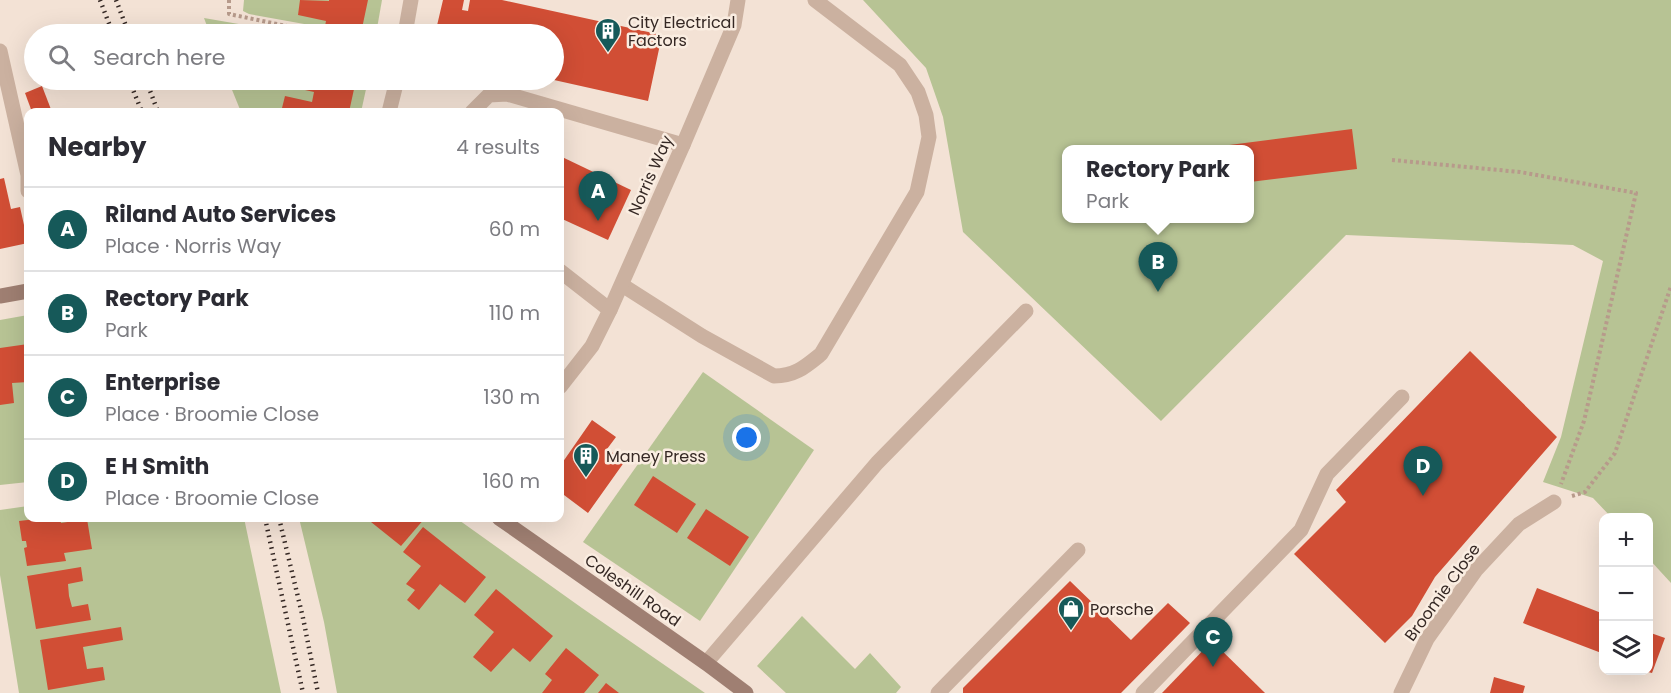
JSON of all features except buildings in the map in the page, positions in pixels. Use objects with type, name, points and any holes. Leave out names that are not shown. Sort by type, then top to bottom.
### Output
[{"type":"street","points":[[407,24],[411,0]]},
{"type":"street","name":"Norris Way","points":[[564,382],[592,346],[622,285],[734,25],[738,0]]},
{"type":"street","points":[[622,285],[702,336],[774,376],[787,376],[802,369],[821,354],[916,192],[929,137],[926,115],[918,92],[900,65],[815,0]]},
{"type":"street","points":[[0,51],[24,161]]},
{"type":"street","points":[[390,108],[394,90]]},
{"type":"street","points":[[476,108],[489,95],[507,94],[555,108]]},
{"type":"street","points":[[564,111],[683,145]]},
{"type":"street","points":[[564,274],[610,309]]},
{"type":"street","points":[[0,296],[24,292]]},
{"type":"street","points":[[706,663],[877,463],[1026,311]]},
{"type":"street","points":[[1143,693],[1301,530],[1327,474],[1402,397]]},
{"type":"street","name":"Broomie Close","points":[[1401,693],[1427,639],[1476,570],[1519,524],[1554,502]]},
{"type":"street","name":"Coleshill Road","points":[[505,522],[746,693]]},
{"type":"street","points":[[938,693],[1078,550]]},
{"type":"path","points":[[229,0],[229,14],[277,24]]},
{"type":"path","points":[[1392,160],[1520,172],[1636,193],[1584,421],[1554,502]]},
{"type":"path","points":[[1554,502],[1585,492],[1615,453],[1671,286]]},
{"type":"green space","points":[[244,0],[382,0],[378,24],[304,24],[243,11]]},
{"type":"green space","points":[[863,0],[1671,0],[1671,583],[1653,563],[1653,513],[1607,513],[1593,498],[1543,482],[1561,437],[1603,261],[1573,245],[1346,235],[1161,421],[963,232],[943,117],[926,68]]},
{"type":"green space","points":[[204,18],[239,24],[206,24]]},
{"type":"green space","points":[[232,90],[366,90],[362,108],[239,108]]},
{"type":"green space","points":[[24,316],[24,482],[0,485],[0,320]]},
{"type":"green space","points":[[703,372],[814,450],[700,621],[583,542]]},
{"type":"green space","points":[[24,507],[24,522],[245,522],[281,693],[19,693],[0,575],[0,510]]},
{"type":"green space","points":[[300,522],[462,522],[705,693],[337,693],[324,622]]},
{"type":"green space","points":[[802,616],[855,669],[870,653],[901,687],[896,693],[786,693],[757,666]]},
{"type":"railway","points":[[100,0],[109,24]]},
{"type":"railway","points":[[116,0],[125,24]]},
{"type":"railway","points":[[133,90],[140,108]]},
{"type":"railway","points":[[150,90],[156,108]]},
{"type":"railway","points":[[266,522],[303,693]]},
{"type":"railway","points":[[280,522],[318,693]]},
{"type":"place","name":"City Electrical Factors","points":[[608,54]]},
{"type":"place","name":"Riland Auto Services","points":[[598,221]]},
{"type":"place","name":"Rectory Park","points":[[1158,292]]},
{"type":"place","name":"Maney Press","points":[[586,479]]},
{"type":"place","name":"E H Smith","points":[[1423,496]]},
{"type":"place","name":"Porsche","points":[[1071,632]]},
{"type":"place","name":"Enterprise","points":[[1213,667]]}]
